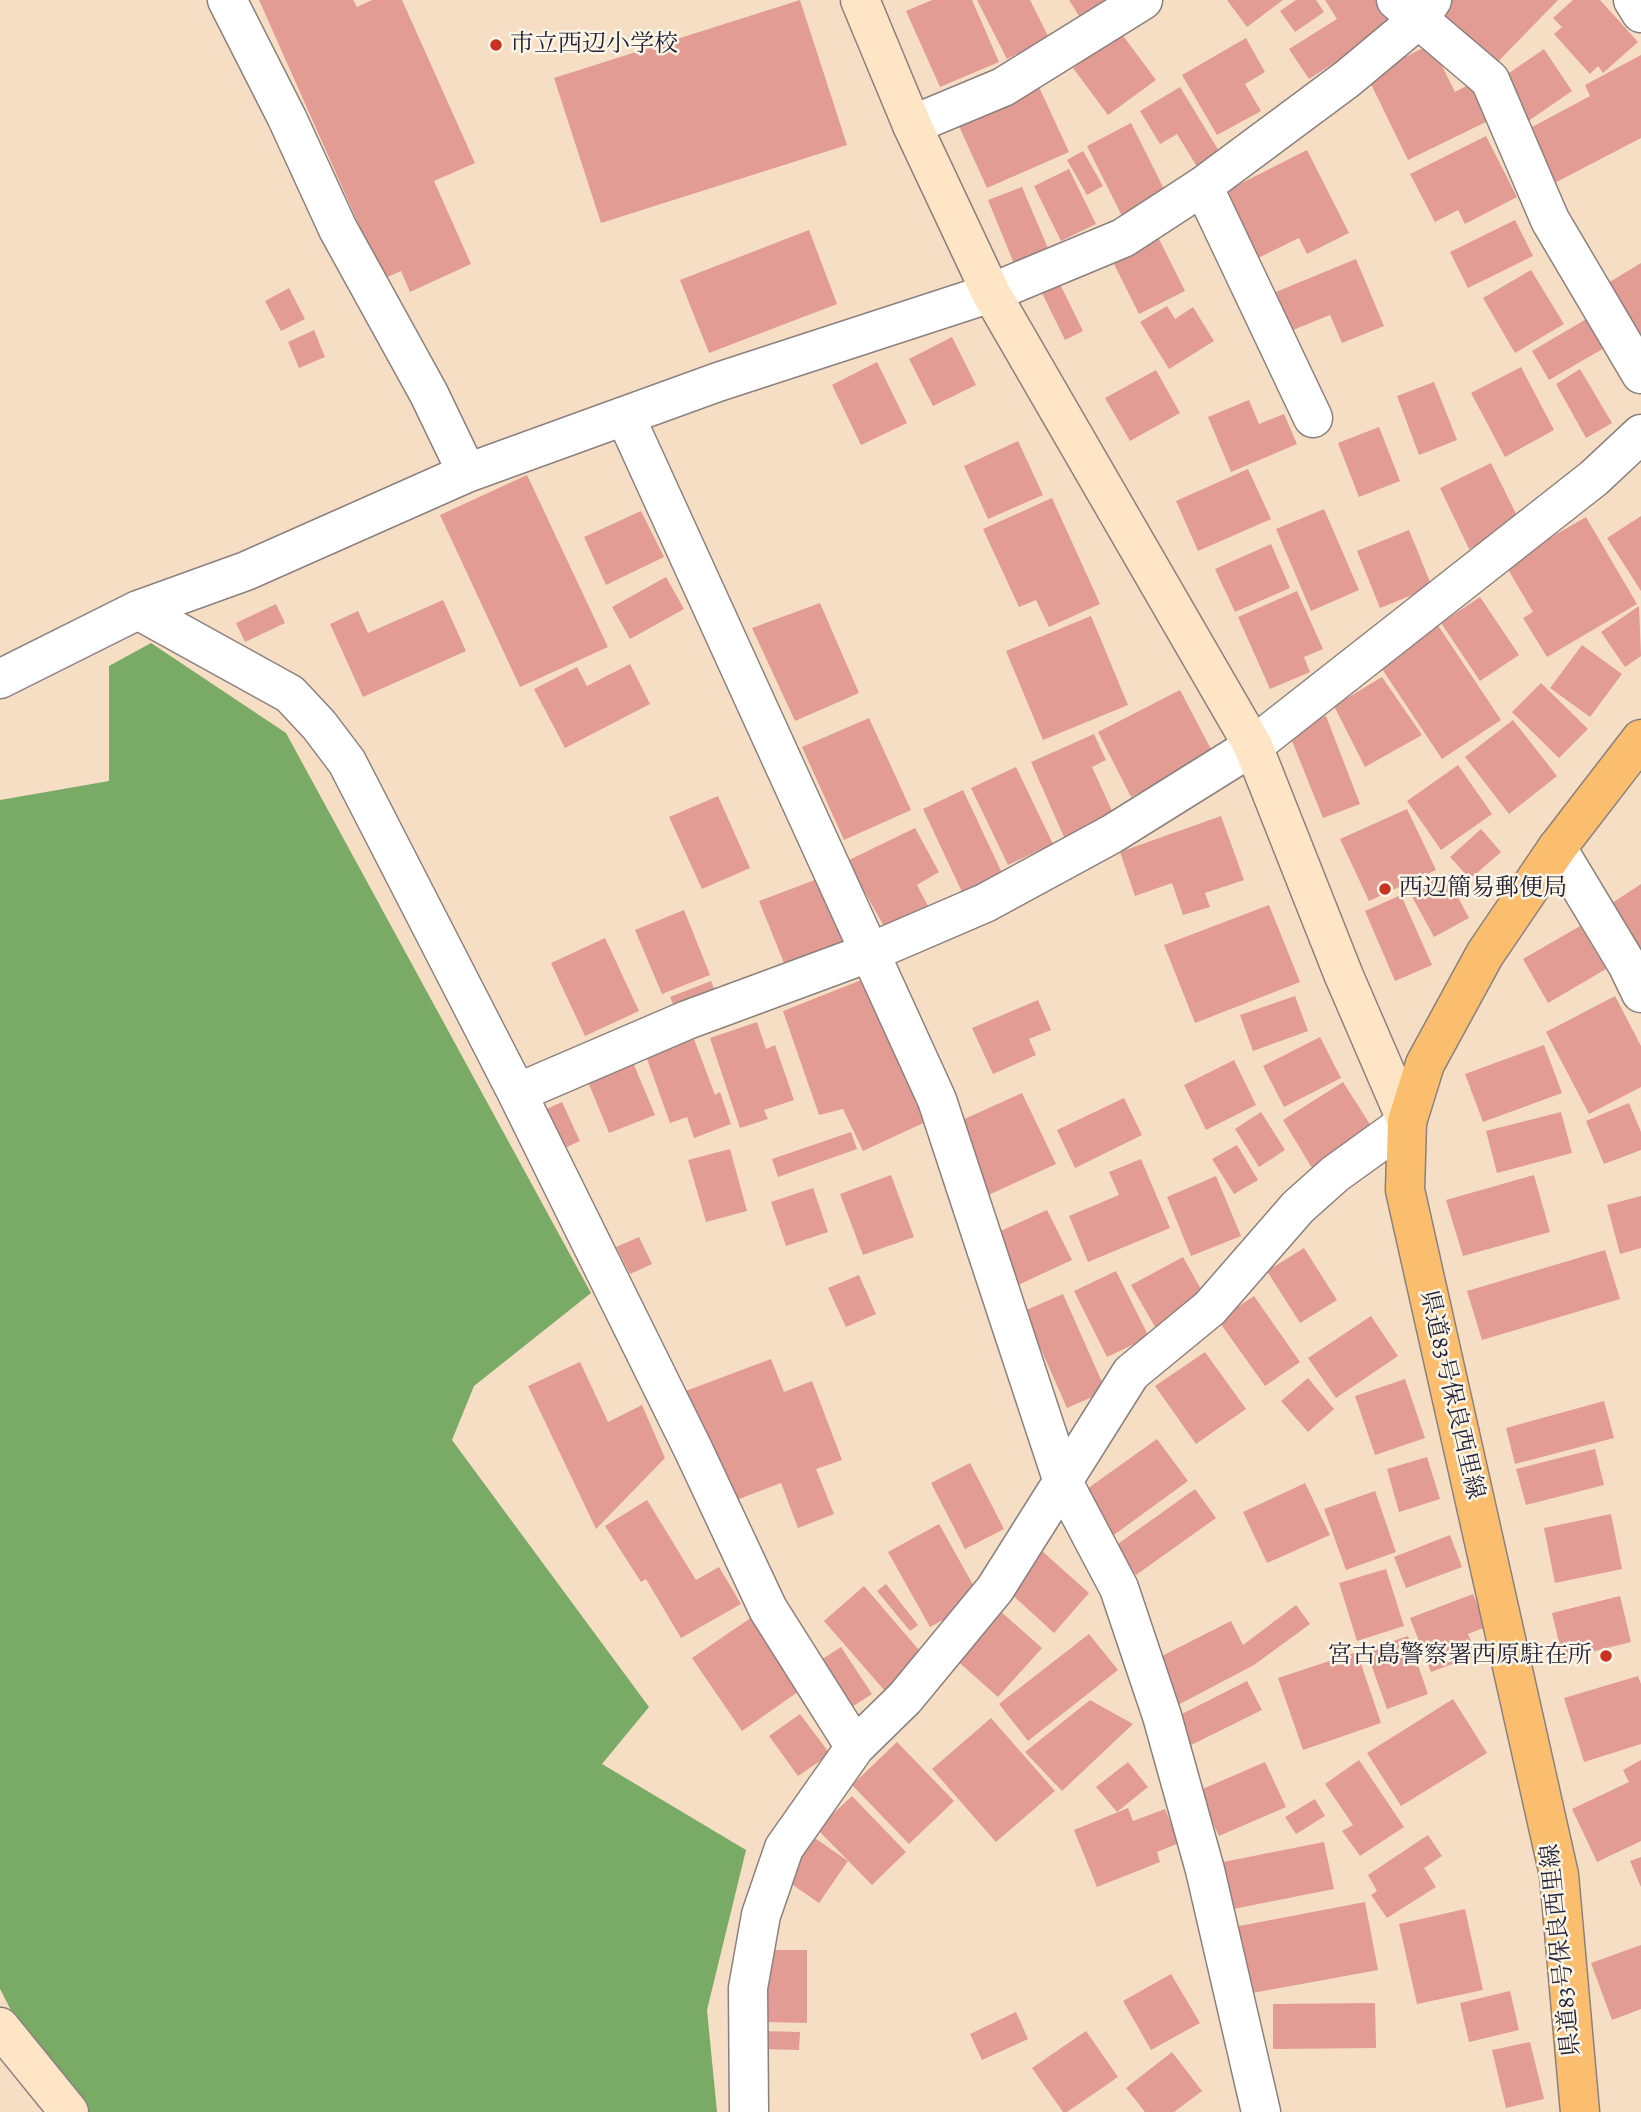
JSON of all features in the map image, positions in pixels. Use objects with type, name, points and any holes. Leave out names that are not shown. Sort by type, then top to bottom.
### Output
[{"type":"main road","name":"県道83号保良西里線","points":[[1580,2112],[1559,1875],[1405,1190],[1407,1122],[1425,1064],[1485,954],[1557,848],[1641,739]]},
{"type":"street","points":[[226,0],[287,118],[338,229],[429,394],[467,473]]},
{"type":"street","points":[[749,2112],[748,1988],[761,1915],[784,1848],[855,1747],[905,1698],[995,1589],[1131,1373],[1210,1308],[1298,1207],[1335,1174],[1407,1122],[1344,976],[1253,746],[991,293],[912,125],[860,0]]},
{"type":"street","points":[[912,125],[1003,87],[1143,0]]},
{"type":"street","points":[[1633,0],[1641,13]]},
{"type":"street","points":[[0,680],[138,610],[246,571],[467,473],[718,382],[991,293],[1123,238],[1203,186],[1347,79],[1416,6],[1490,80],[1550,219],[1641,373]]},
{"type":"street","points":[[1203,186],[1313,418]]},
{"type":"street","points":[[625,416],[937,1100],[1063,1482],[1119,1588],[1161,1716],[1205,1870],[1261,2112]]},
{"type":"street","points":[[517,1093],[687,1020],[871,952],[985,903],[1112,834],[1253,746],[1594,478],[1641,434]]},
{"type":"street","points":[[138,610],[290,694],[319,725],[347,762],[517,1093],[693,1449],[768,1609],[855,1747]]},
{"type":"street","points":[[1557,848],[1628,966],[1641,993]]},
{"type":"street","points":[[0,2027],[69,2112]]},
{"type":"green space","points":[[151,643],[286,733],[591,1293],[474,1386],[452,1440],[649,1707],[602,1764],[746,1850],[707,2010],[717,2112],[89,2112],[18,2024],[0,1989],[0,800],[109,781],[109,666]]},
{"type":"building","points":[[259,0],[353,0],[357,7],[372,0],[402,0],[475,163],[434,181],[471,264],[410,292],[401,271],[383,279]]},
{"type":"building","points":[[800,0],[847,145],[601,223],[554,78]]},
{"type":"building","points":[[932,0],[972,0],[999,62],[940,87],[906,11]]},
{"type":"building","points":[[977,0],[1030,0],[1049,38],[1007,59]]},
{"type":"building","points":[[1069,0],[1110,0],[1081,19]]},
{"type":"building","points":[[1227,0],[1283,0],[1247,27]]},
{"type":"building","points":[[1296,0],[1316,0],[1324,12],[1295,32],[1280,11]]},
{"type":"building","points":[[1325,0],[1388,0],[1401,20],[1309,79],[1289,49],[1337,19]]},
{"type":"building","points":[[1442,0],[1558,0],[1487,73],[1427,15]]},
{"type":"building","points":[[1573,0],[1600,0],[1638,42],[1603,73],[1598,66],[1590,74],[1554,34],[1562,27],[1553,18]]},
{"type":"building","points":[[1121,33],[1156,80],[1108,115],[1073,68]]},
{"type":"building","points":[[1246,38],[1265,72],[1245,84],[1261,111],[1217,135],[1182,75]]},
{"type":"building","points":[[1431,44],[1455,92],[1480,79],[1498,116],[1408,160],[1367,76]]},
{"type":"building","points":[[1544,49],[1572,91],[1524,124],[1496,82]]},
{"type":"building","points":[[1641,55],[1641,138],[1547,187],[1519,134],[1590,96],[1585,85]]},
{"type":"building","points":[[1039,87],[1069,152],[987,188],[958,124]]},
{"type":"building","points":[[1180,87],[1222,156],[1199,170],[1177,134],[1160,144],[1140,111]]},
{"type":"building","points":[[1131,123],[1167,195],[1123,218],[1087,146]]},
{"type":"building","points":[[1486,136],[1517,197],[1465,224],[1458,210],[1435,222],[1410,174]]},
{"type":"building","points":[[1307,150],[1349,233],[1307,254],[1299,238],[1256,259],[1222,193]]},
{"type":"building","points":[[1083,151],[1103,186],[1087,195],[1067,160]]},
{"type":"building","points":[[1069,169],[1096,224],[1061,241],[1034,186]]},
{"type":"building","points":[[1022,187],[1050,253],[1015,266],[988,200]]},
{"type":"building","points":[[1515,220],[1533,256],[1468,288],[1450,252]]},
{"type":"building","points":[[809,230],[837,304],[709,353],[680,280]]},
{"type":"building","points":[[1158,237],[1185,291],[1139,314],[1112,260]]},
{"type":"building","points":[[1356,259],[1384,326],[1342,343],[1330,315],[1283,334],[1266,296]]},
{"type":"building","points":[[1641,263],[1641,333],[1638,335],[1608,283]]},
{"type":"building","points":[[1531,270],[1564,324],[1515,353],[1483,298]]},
{"type":"building","points":[[1058,280],[1083,331],[1065,340],[1040,289]]},
{"type":"building","points":[[289,288],[305,319],[281,331],[265,301]]},
{"type":"building","points":[[1167,306],[1175,319],[1193,307],[1214,341],[1169,369],[1140,322]]},
{"type":"building","points":[[1588,318],[1606,347],[1549,380],[1532,351]]},
{"type":"building","points":[[314,330],[325,357],[299,368],[288,342]]},
{"type":"building","points":[[952,337],[976,385],[933,406],[909,359]]},
{"type":"building","points":[[877,362],[907,423],[861,445],[832,385]]},
{"type":"building","points":[[1521,367],[1554,430],[1505,457],[1471,393]]},
{"type":"building","points":[[1580,369],[1612,423],[1586,438],[1556,384]]},
{"type":"building","points":[[1156,370],[1180,413],[1130,441],[1105,398]]},
{"type":"building","points":[[1434,382],[1457,440],[1419,455],[1397,396]]},
{"type":"building","points":[[1249,400],[1259,424],[1284,414],[1297,444],[1231,472],[1208,417]]},
{"type":"building","points":[[1379,427],[1400,481],[1359,497],[1338,443]]},
{"type":"building","points":[[1018,441],[1043,495],[988,519],[964,466]]},
{"type":"building","points":[[1491,463],[1521,524],[1469,549],[1440,488]]},
{"type":"building","points":[[1248,469],[1271,519],[1198,551],[1176,501]]},
{"type":"building","points":[[527,475],[608,647],[520,687],[440,515]]},
{"type":"building","points":[[1052,498],[1100,604],[1049,627],[1036,600],[1019,607],[983,529]]},
{"type":"building","points":[[1324,509],[1359,590],[1311,611],[1276,529]]},
{"type":"building","points":[[641,511],[664,557],[606,585],[584,537]]},
{"type":"building","points":[[1641,516],[1641,591],[1607,538]]},
{"type":"building","points":[[1586,517],[1637,604],[1547,657],[1523,618],[1533,612],[1505,564]]},
{"type":"building","points":[[1409,530],[1432,587],[1380,608],[1357,551]]},
{"type":"building","points":[[1271,544],[1290,588],[1235,612],[1215,569]]},
{"type":"building","points":[[666,577],[684,609],[630,639],[612,607]]},
{"type":"building","points":[[1297,591],[1323,649],[1304,657],[1310,672],[1270,689],[1238,617]]},
{"type":"building","points":[[1480,597],[1519,655],[1480,681],[1441,623]]},
{"type":"building","points":[[443,600],[466,651],[363,697],[330,624],[358,611],[368,633]]},
{"type":"building","points":[[820,603],[859,693],[795,721],[752,628]]},
{"type":"building","points":[[276,604],[285,623],[245,642],[236,623]]},
{"type":"building","points":[[1639,606],[1641,656],[1625,667],[1601,632]]},
{"type":"building","points":[[1091,616],[1128,705],[1043,740],[1006,651]]},
{"type":"building","points":[[1437,624],[1501,720],[1442,759],[1378,663]]},
{"type":"building","points":[[1582,645],[1622,674],[1590,717],[1550,688]]},
{"type":"building","points":[[630,664],[650,704],[565,748],[534,689],[577,667],[587,686]]},
{"type":"building","points":[[1382,677],[1422,735],[1365,767],[1334,706]]},
{"type":"building","points":[[1541,683],[1588,729],[1559,758],[1512,712]]},
{"type":"building","points":[[1180,690],[1214,755],[1131,797],[1098,732]]},
{"type":"building","points":[[1326,716],[1360,804],[1323,818],[1288,731]]},
{"type":"building","points":[[869,718],[911,810],[844,840],[802,747]]},
{"type":"building","points":[[1513,720],[1557,776],[1509,814],[1465,757]]},
{"type":"building","points":[[1094,734],[1106,760],[1092,767],[1114,815],[1064,837],[1031,762]]},
{"type":"building","points":[[1458,765],[1492,814],[1441,850],[1407,801]]},
{"type":"building","points":[[1016,767],[1053,844],[1008,865],[971,788]]},
{"type":"building","points":[[963,790],[1002,873],[962,892],[923,809]]},
{"type":"building","points":[[718,796],[750,868],[702,889],[669,817]]},
{"type":"building","points":[[1407,809],[1436,870],[1369,901],[1340,839]]},
{"type":"building","points":[[1221,816],[1244,880],[1205,893],[1210,907],[1183,915],[1172,883],[1135,896],[1120,852]]},
{"type":"building","points":[[915,828],[939,872],[917,885],[928,906],[885,928],[847,861]]},
{"type":"building","points":[[1481,829],[1501,852],[1470,879],[1450,857]]},
{"type":"building","points":[[1445,873],[1469,918],[1434,937],[1409,891]]},
{"type":"building","points":[[823,877],[851,947],[788,973],[759,901]]},
{"type":"building","points":[[1641,884],[1641,958],[1606,907]]},
{"type":"building","points":[[1401,895],[1432,965],[1395,981],[1365,911]]},
{"type":"building","points":[[1269,905],[1300,982],[1195,1023],[1164,945]]},
{"type":"building","points":[[684,910],[710,975],[662,994],[635,930]]},
{"type":"building","points":[[1580,926],[1606,969],[1548,1003],[1523,959]]},
{"type":"building","points":[[605,938],[639,1011],[585,1036],[551,963]]},
{"type":"building","points":[[864,979],[932,1119],[863,1151],[843,1109],[819,1115],[783,1011]]},
{"type":"building","points":[[711,981],[718,998],[677,1013],[670,997]]},
{"type":"building","points":[[1295,996],[1308,1031],[1253,1051],[1240,1015]]},
{"type":"building","points":[[1615,996],[1641,1046],[1641,1087],[1589,1114],[1546,1032]]},
{"type":"building","points":[[1038,1000],[1051,1030],[1029,1039],[1036,1055],[993,1074],[972,1028]]},
{"type":"building","points":[[757,1022],[766,1049],[775,1045],[794,1100],[764,1110],[768,1119],[740,1128],[710,1038]]},
{"type":"building","points":[[1320,1037],[1341,1078],[1284,1107],[1263,1066]]},
{"type":"building","points":[[694,1039],[715,1095],[720,1092],[731,1124],[694,1138],[687,1117],[670,1123],[646,1056]]},
{"type":"building","points":[[1544,1045],[1562,1093],[1483,1122],[1465,1074]]},
{"type":"building","points":[[631,1058],[655,1115],[609,1133],[586,1077]]},
{"type":"building","points":[[1234,1060],[1256,1105],[1206,1130],[1184,1085]]},
{"type":"building","points":[[1343,1082],[1373,1129],[1312,1168],[1283,1120]]},
{"type":"building","points":[[1022,1093],[1056,1164],[984,1197],[951,1125]]},
{"type":"building","points":[[1124,1098],[1142,1135],[1075,1168],[1057,1130]]},
{"type":"building","points":[[562,1102],[580,1141],[558,1151],[540,1112]]},
{"type":"building","points":[[1629,1103],[1641,1132],[1641,1150],[1604,1164],[1586,1121]]},
{"type":"building","points":[[1261,1112],[1285,1150],[1259,1167],[1235,1129]]},
{"type":"building","points":[[1561,1112],[1572,1153],[1497,1173],[1486,1131]]},
{"type":"building","points":[[851,1132],[857,1149],[778,1177],[772,1159]]},
{"type":"building","points":[[1237,1145],[1258,1180],[1234,1194],[1212,1159]]},
{"type":"building","points":[[730,1149],[747,1211],[706,1222],[688,1160]]},
{"type":"building","points":[[1141,1159],[1170,1228],[1088,1262],[1069,1216],[1119,1195],[1109,1172]]},
{"type":"building","points":[[891,1175],[914,1237],[863,1255],[840,1194]]},
{"type":"building","points":[[1534,1175],[1550,1232],[1463,1256],[1446,1200]]},
{"type":"building","points":[[1216,1176],[1241,1236],[1191,1256],[1167,1197]]},
{"type":"building","points":[[813,1188],[828,1232],[786,1246],[771,1202]]},
{"type":"building","points":[[1641,1196],[1641,1248],[1620,1254],[1607,1205]]},
{"type":"building","points":[[1047,1210],[1072,1260],[1018,1285],[994,1234]]},
{"type":"building","points":[[639,1237],[652,1264],[630,1274],[616,1247]]},
{"type":"building","points":[[1304,1248],[1337,1300],[1300,1323],[1267,1271]]},
{"type":"building","points":[[1605,1250],[1620,1299],[1482,1340],[1467,1291]]},
{"type":"building","points":[[1183,1257],[1206,1298],[1155,1327],[1131,1285]]},
{"type":"building","points":[[1116,1271],[1149,1337],[1107,1357],[1074,1291]]},
{"type":"building","points":[[859,1275],[876,1314],[846,1327],[828,1288]]},
{"type":"building","points":[[1063,1294],[1106,1391],[1067,1408],[1024,1311]]},
{"type":"building","points":[[1254,1296],[1300,1362],[1265,1386],[1218,1320]]},
{"type":"building","points":[[1371,1316],[1398,1356],[1336,1398],[1308,1358]]},
{"type":"building","points":[[1205,1352],[1246,1409],[1196,1444],[1155,1386]]},
{"type":"building","points":[[771,1359],[784,1392],[812,1381],[842,1460],[816,1469],[834,1514],[798,1528],[781,1483],[726,1504],[683,1392]]},
{"type":"building","points":[[580,1362],[608,1422],[642,1405],[665,1458],[596,1529],[528,1386]]},
{"type":"building","points":[[1308,1378],[1334,1409],[1308,1432],[1281,1401]]},
{"type":"building","points":[[1405,1379],[1425,1438],[1375,1455],[1355,1396]]},
{"type":"building","points":[[1604,1401],[1614,1438],[1515,1464],[1506,1428]]},
{"type":"building","points":[[1157,1439],[1188,1481],[1111,1537],[1080,1494]]},
{"type":"building","points":[[1595,1449],[1604,1485],[1526,1505],[1516,1469]]},
{"type":"building","points":[[1427,1457],[1440,1499],[1399,1512],[1387,1469]]},
{"type":"building","points":[[970,1463],[1004,1529],[965,1549],[931,1483]]},
{"type":"building","points":[[1305,1483],[1330,1535],[1267,1563],[1243,1512]]},
{"type":"building","points":[[1195,1489],[1216,1518],[1136,1575],[1115,1546]]},
{"type":"building","points":[[1375,1491],[1396,1552],[1346,1570],[1324,1509]]},
{"type":"building","points":[[647,1500],[696,1580],[719,1567],[741,1604],[681,1638],[646,1579],[641,1582],[605,1526]]},
{"type":"building","points":[[1611,1514],[1622,1569],[1555,1583],[1544,1528]]},
{"type":"building","points":[[939,1524],[981,1599],[930,1627],[888,1552]]},
{"type":"building","points":[[1450,1535],[1462,1567],[1406,1588],[1394,1557]]},
{"type":"building","points":[[1042,1551],[1089,1593],[1054,1633],[1007,1590]]},
{"type":"building","points":[[1386,1569],[1404,1626],[1357,1641],[1339,1583]]},
{"type":"building","points":[[886,1584],[918,1625],[910,1631],[877,1591]]},
{"type":"building","points":[[864,1586],[925,1657],[885,1691],[824,1621]]},
{"type":"building","points":[[1473,1594],[1486,1627],[1468,1634],[1477,1655],[1431,1672],[1410,1618]]},
{"type":"building","points":[[1620,1596],[1631,1642],[1563,1659],[1552,1613]]},
{"type":"building","points":[[1296,1605],[1310,1624],[1254,1665],[1176,1706],[1152,1661],[1231,1621],[1243,1645]]},
{"type":"building","points":[[998,1609],[1042,1648],[998,1697],[954,1658]]},
{"type":"building","points":[[755,1615],[805,1687],[742,1731],[692,1658]]},
{"type":"building","points":[[1089,1634],[1118,1670],[1028,1741],[999,1704]]},
{"type":"building","points":[[1408,1636],[1428,1694],[1387,1709],[1366,1650]]},
{"type":"building","points":[[841,1647],[872,1694],[844,1712],[813,1665]]},
{"type":"building","points":[[1357,1652],[1381,1723],[1303,1750],[1278,1678]]},
{"type":"building","points":[[1638,1676],[1641,1684],[1641,1744],[1584,1762],[1564,1698]]},
{"type":"building","points":[[1247,1681],[1262,1710],[1189,1746],[1174,1718]]},
{"type":"building","points":[[1453,1699],[1487,1753],[1401,1806],[1367,1753]]},
{"type":"building","points":[[1090,1700],[1133,1724],[1062,1791],[1025,1752]]},
{"type":"building","points":[[800,1714],[830,1754],[798,1776],[769,1736]]},
{"type":"building","points":[[991,1718],[1055,1791],[996,1842],[932,1769]]},
{"type":"building","points":[[897,1742],[954,1801],[909,1844],[852,1785]]},
{"type":"building","points":[[1359,1760],[1404,1827],[1360,1856],[1342,1831],[1353,1825],[1325,1784]]},
{"type":"building","points":[[1641,1760],[1641,1841],[1597,1862],[1572,1809],[1629,1782],[1623,1770]]},
{"type":"building","points":[[1128,1762],[1148,1787],[1117,1812],[1096,1787]]},
{"type":"building","points":[[1265,1762],[1286,1807],[1219,1836],[1198,1791]]},
{"type":"building","points":[[852,1796],[906,1852],[872,1885],[817,1829]]},
{"type":"building","points":[[1315,1799],[1325,1816],[1296,1834],[1285,1817]]},
{"type":"building","points":[[1128,1808],[1133,1821],[1165,1809],[1179,1843],[1157,1852],[1160,1862],[1097,1887],[1074,1830]]},
{"type":"building","points":[[809,1834],[848,1861],[819,1903],[780,1876]]},
{"type":"building","points":[[1428,1835],[1442,1856],[1424,1868],[1436,1887],[1387,1918],[1371,1895],[1377,1891],[1368,1875]]},
{"type":"building","points":[[1324,1842],[1334,1889],[1228,1910],[1218,1863]]},
{"type":"building","points":[[1641,1857],[1641,1887],[1630,1861]]},
{"type":"building","points":[[1365,1902],[1378,1970],[1247,1994],[1234,1927]]},
{"type":"building","points":[[1465,1909],[1483,1990],[1417,2004],[1399,1924]]},
{"type":"building","points":[[1641,1945],[1641,2009],[1612,2020],[1591,1963]]},
{"type":"building","points":[[764,1950],[807,1950],[807,2023],[764,2022]]},
{"type":"building","points":[[1171,1974],[1200,2023],[1151,2050],[1123,2001]]},
{"type":"building","points":[[1510,1991],[1519,2030],[1469,2042],[1460,2003]]},
{"type":"building","points":[[1375,2003],[1376,2048],[1273,2049],[1273,2004]]},
{"type":"building","points":[[1016,2012],[1028,2039],[982,2060],[970,2034]]},
{"type":"building","points":[[763,2031],[800,2032],[799,2050],[762,2049]]},
{"type":"building","points":[[1086,2031],[1118,2077],[1067,2112],[1063,2112],[1032,2068]]},
{"type":"building","points":[[1530,2042],[1544,2099],[1506,2108],[1492,2050]]},
{"type":"building","points":[[1172,2052],[1202,2091],[1174,2112],[1145,2112],[1126,2088]]},
{"type":"place","name":"市立西辺小学校","points":[[496,45]]},
{"type":"place","name":"西辺簡易郵便局","points":[[1385,889]]},
{"type":"place","name":"宮古島警察署西原駐在所","points":[[1606,1656]]}]
